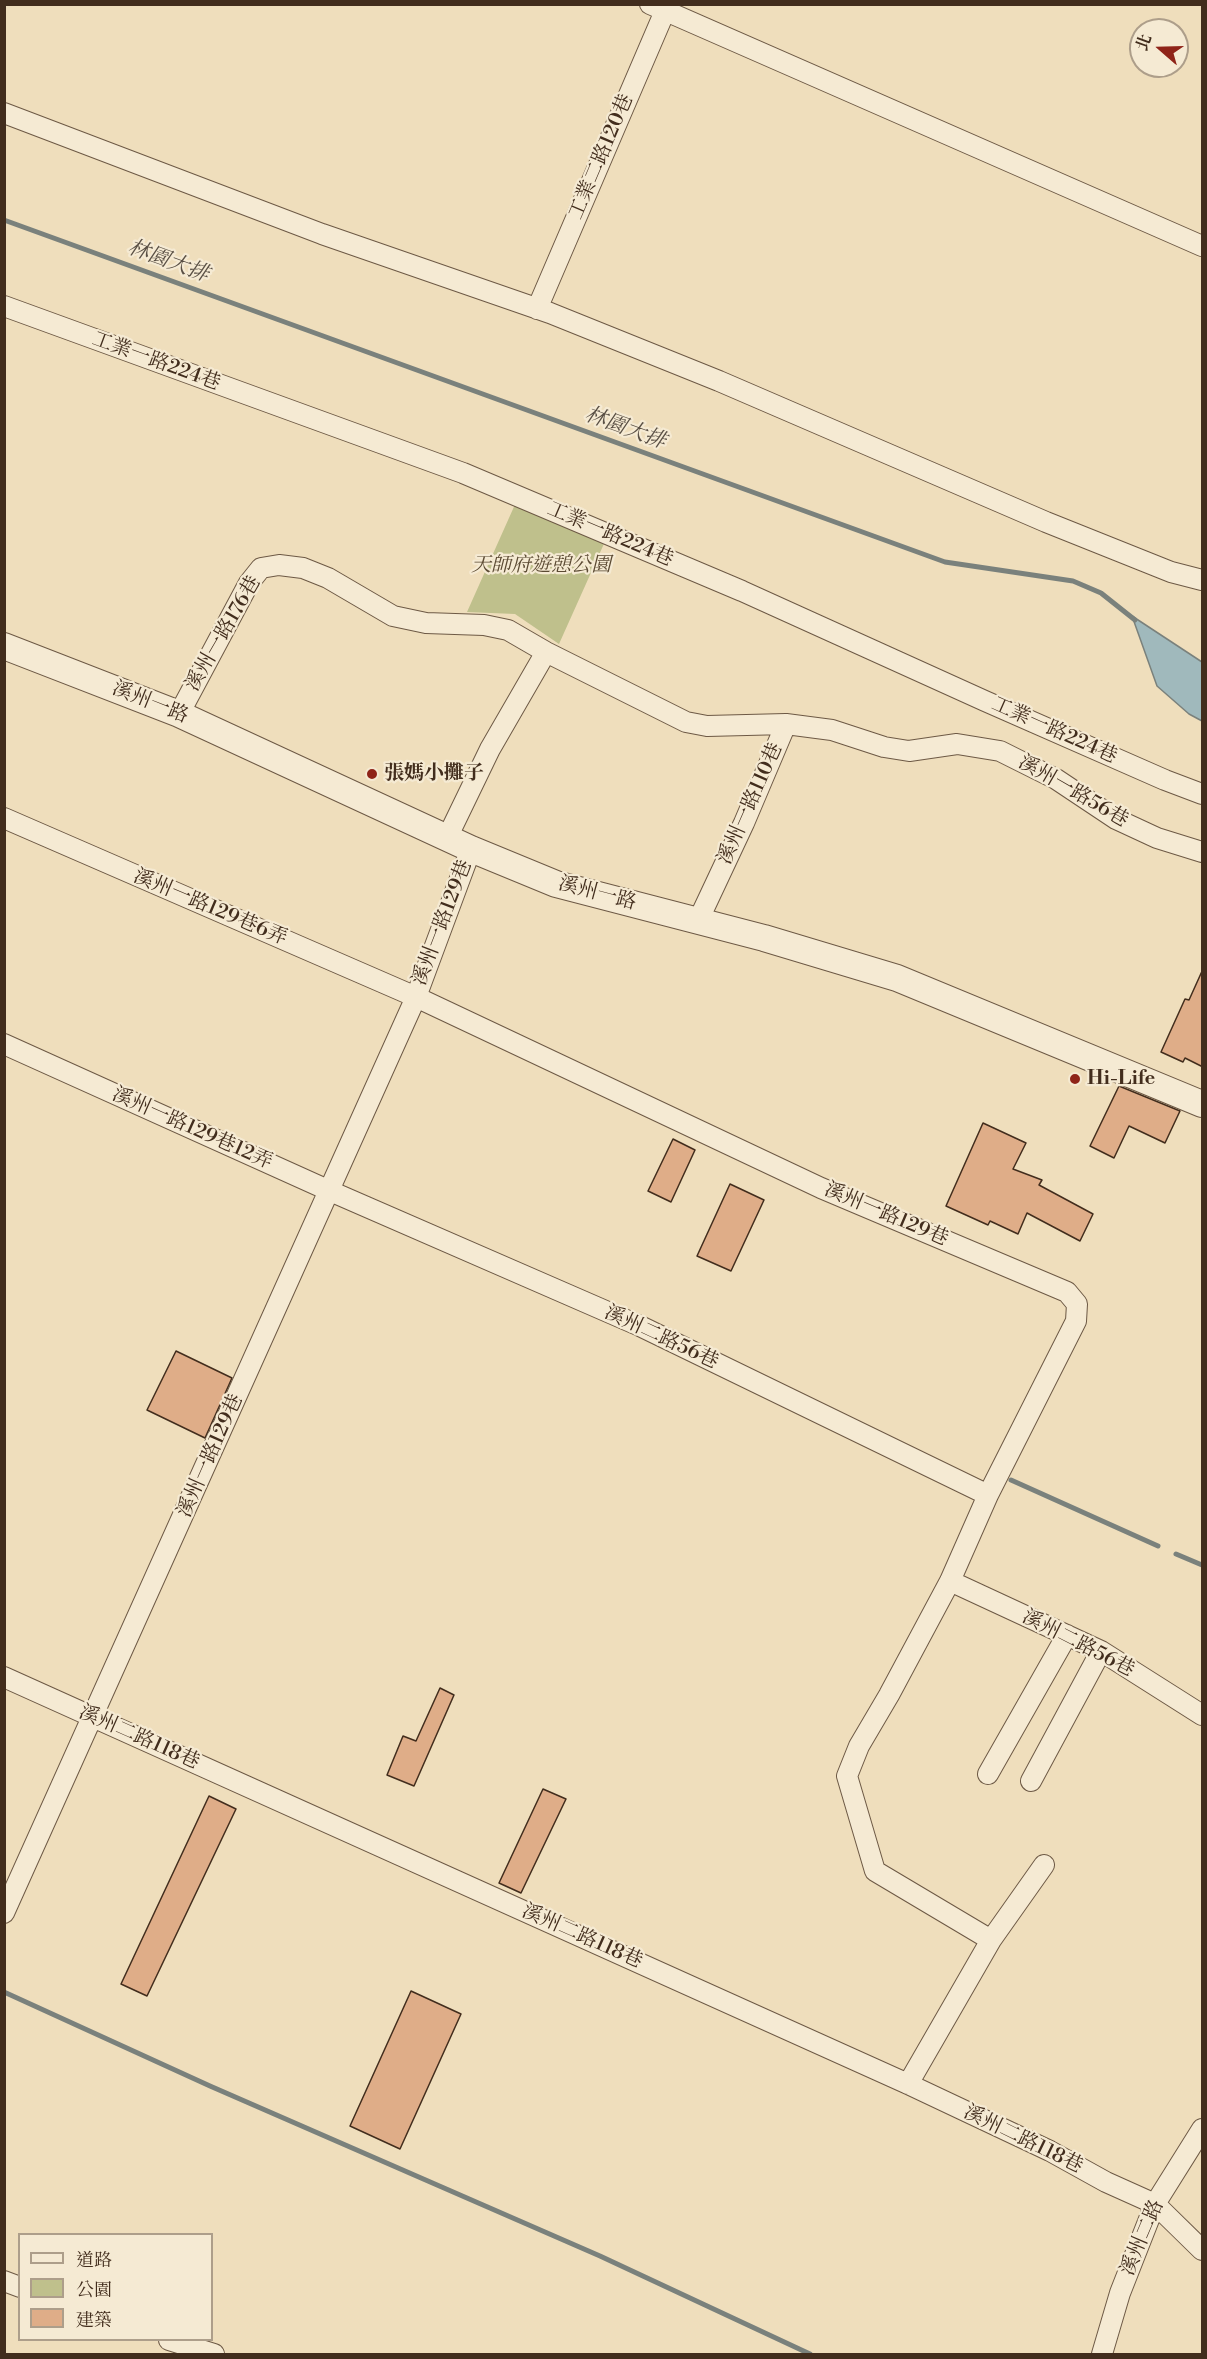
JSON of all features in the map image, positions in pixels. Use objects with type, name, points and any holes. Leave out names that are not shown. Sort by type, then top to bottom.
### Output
[{"type":"street","points":[[661,7],[1203,246]]},
{"type":"street","name":"工業二路120巷","points":[[537,309],[661,7]]},
{"type":"street","points":[[4,113],[322,234],[537,309],[719,381],[1046,522],[1171,572],[1203,580]]},
{"type":"street","name":"工業一路224巷","points":[[4,306],[463,473],[741,591],[996,706],[1165,780],[1203,794]]},
{"type":"street","name":"溪州一路176巷","points":[[178,714],[249,583],[261,568],[279,565],[303,568],[328,578],[393,616],[426,623],[484,624],[508,630],[546,652]]},
{"type":"street","name":"溪州一路","points":[[4,646],[178,714],[471,849],[556,884],[764,938],[897,978],[1203,1104]]},
{"type":"street","points":[[447,838],[490,749],[546,652]]},
{"type":"street","name":"溪州一路110巷","points":[[546,652],[686,722],[707,726],[786,724],[744,823],[698,921]]},
{"type":"street","name":"溪州一路56巷","points":[[786,724],[832,730],[884,747],[909,751],[957,744],[1000,751],[1056,779],[1116,819],[1157,838],[1203,852]]},
{"type":"street","name":"溪州一路129巷6弄","points":[[4,818],[416,997]]},
{"type":"street","name":"溪州一路129巷","points":[[4,1914],[416,997],[471,849]]},
{"type":"street","name":"溪州一路129巷","points":[[416,997],[821,1188],[1067,1292],[1077,1304],[1076,1321],[988,1495],[950,1581],[859,1746],[847,1776],[875,1871],[991,1940]]},
{"type":"street","name":"溪州一路129巷12弄","points":[[4,1044],[330,1191]]},
{"type":"street","name":"溪州二路56巷","points":[[330,1191],[640,1326],[988,1495]]},
{"type":"street","name":"溪州二路56巷","points":[[950,1581],[1101,1651],[1203,1715]]},
{"type":"street","points":[[988,1774],[1066,1635]]},
{"type":"street","points":[[1031,1781],[1101,1651]]},
{"type":"street","name":"溪州二路118巷","points":[[4,1677],[908,2084],[1050,2151],[1106,2182],[1155,2204],[1203,2250]]},
{"type":"street","points":[[908,2084],[991,1940],[1044,1865]]},
{"type":"street","name":"溪州二路","points":[[1102,2355],[1120,2293],[1155,2204],[1203,2129]]},
{"type":"street","points":[[172,2341],[214,2355]]},
{"type":"green space","name":"天師府遊憩公園","points":[[517,500],[607,537],[559,644],[515,614],[467,612]]},
{"type":"water","points":[[1132,616],[1202,662],[1202,721],[1189,714],[1157,686]]},
{"type":"building","points":[[1203,969],[1203,1067],[1185,1058],[1183,1062],[1161,1052],[1185,999],[1189,1000]]},
{"type":"building","points":[[1119,1086],[1180,1111],[1165,1143],[1129,1126],[1114,1158],[1090,1146]]},
{"type":"building","points":[[983,1123],[1026,1143],[1013,1169],[1042,1180],[1039,1185],[1093,1214],[1080,1241],[1027,1213],[1018,1234],[990,1221],[988,1225],[946,1206]]},
{"type":"building","points":[[673,1139],[695,1150],[671,1202],[648,1191]]},
{"type":"building","points":[[730,1184],[764,1200],[731,1271],[697,1256]]},
{"type":"building","points":[[176,1351],[232,1378],[205,1438],[147,1410]]},
{"type":"building","points":[[440,1688],[454,1695],[414,1786],[387,1775],[403,1736],[416,1741]]},
{"type":"building","points":[[543,1789],[566,1799],[521,1893],[499,1883]]},
{"type":"building","points":[[209,1796],[236,1809],[147,1996],[121,1984]]},
{"type":"building","points":[[411,1991],[461,2014],[400,2149],[350,2126]]},
{"type":"waterway","name":"林園大排","points":[[4,220],[945,562],[1073,581],[1101,593],[1135,620]]},
{"type":"waterway","points":[[1011,1480],[1158,1546]]},
{"type":"waterway","points":[[1176,1554],[1202,1565]]},
{"type":"waterway","points":[[4,1992],[210,2086],[600,2256],[810,2354]]},
{"type":"place","name":"張媽小攤子","points":[[372,774]]},
{"type":"place","name":"Hi-Life","points":[[1075,1079]]}]
